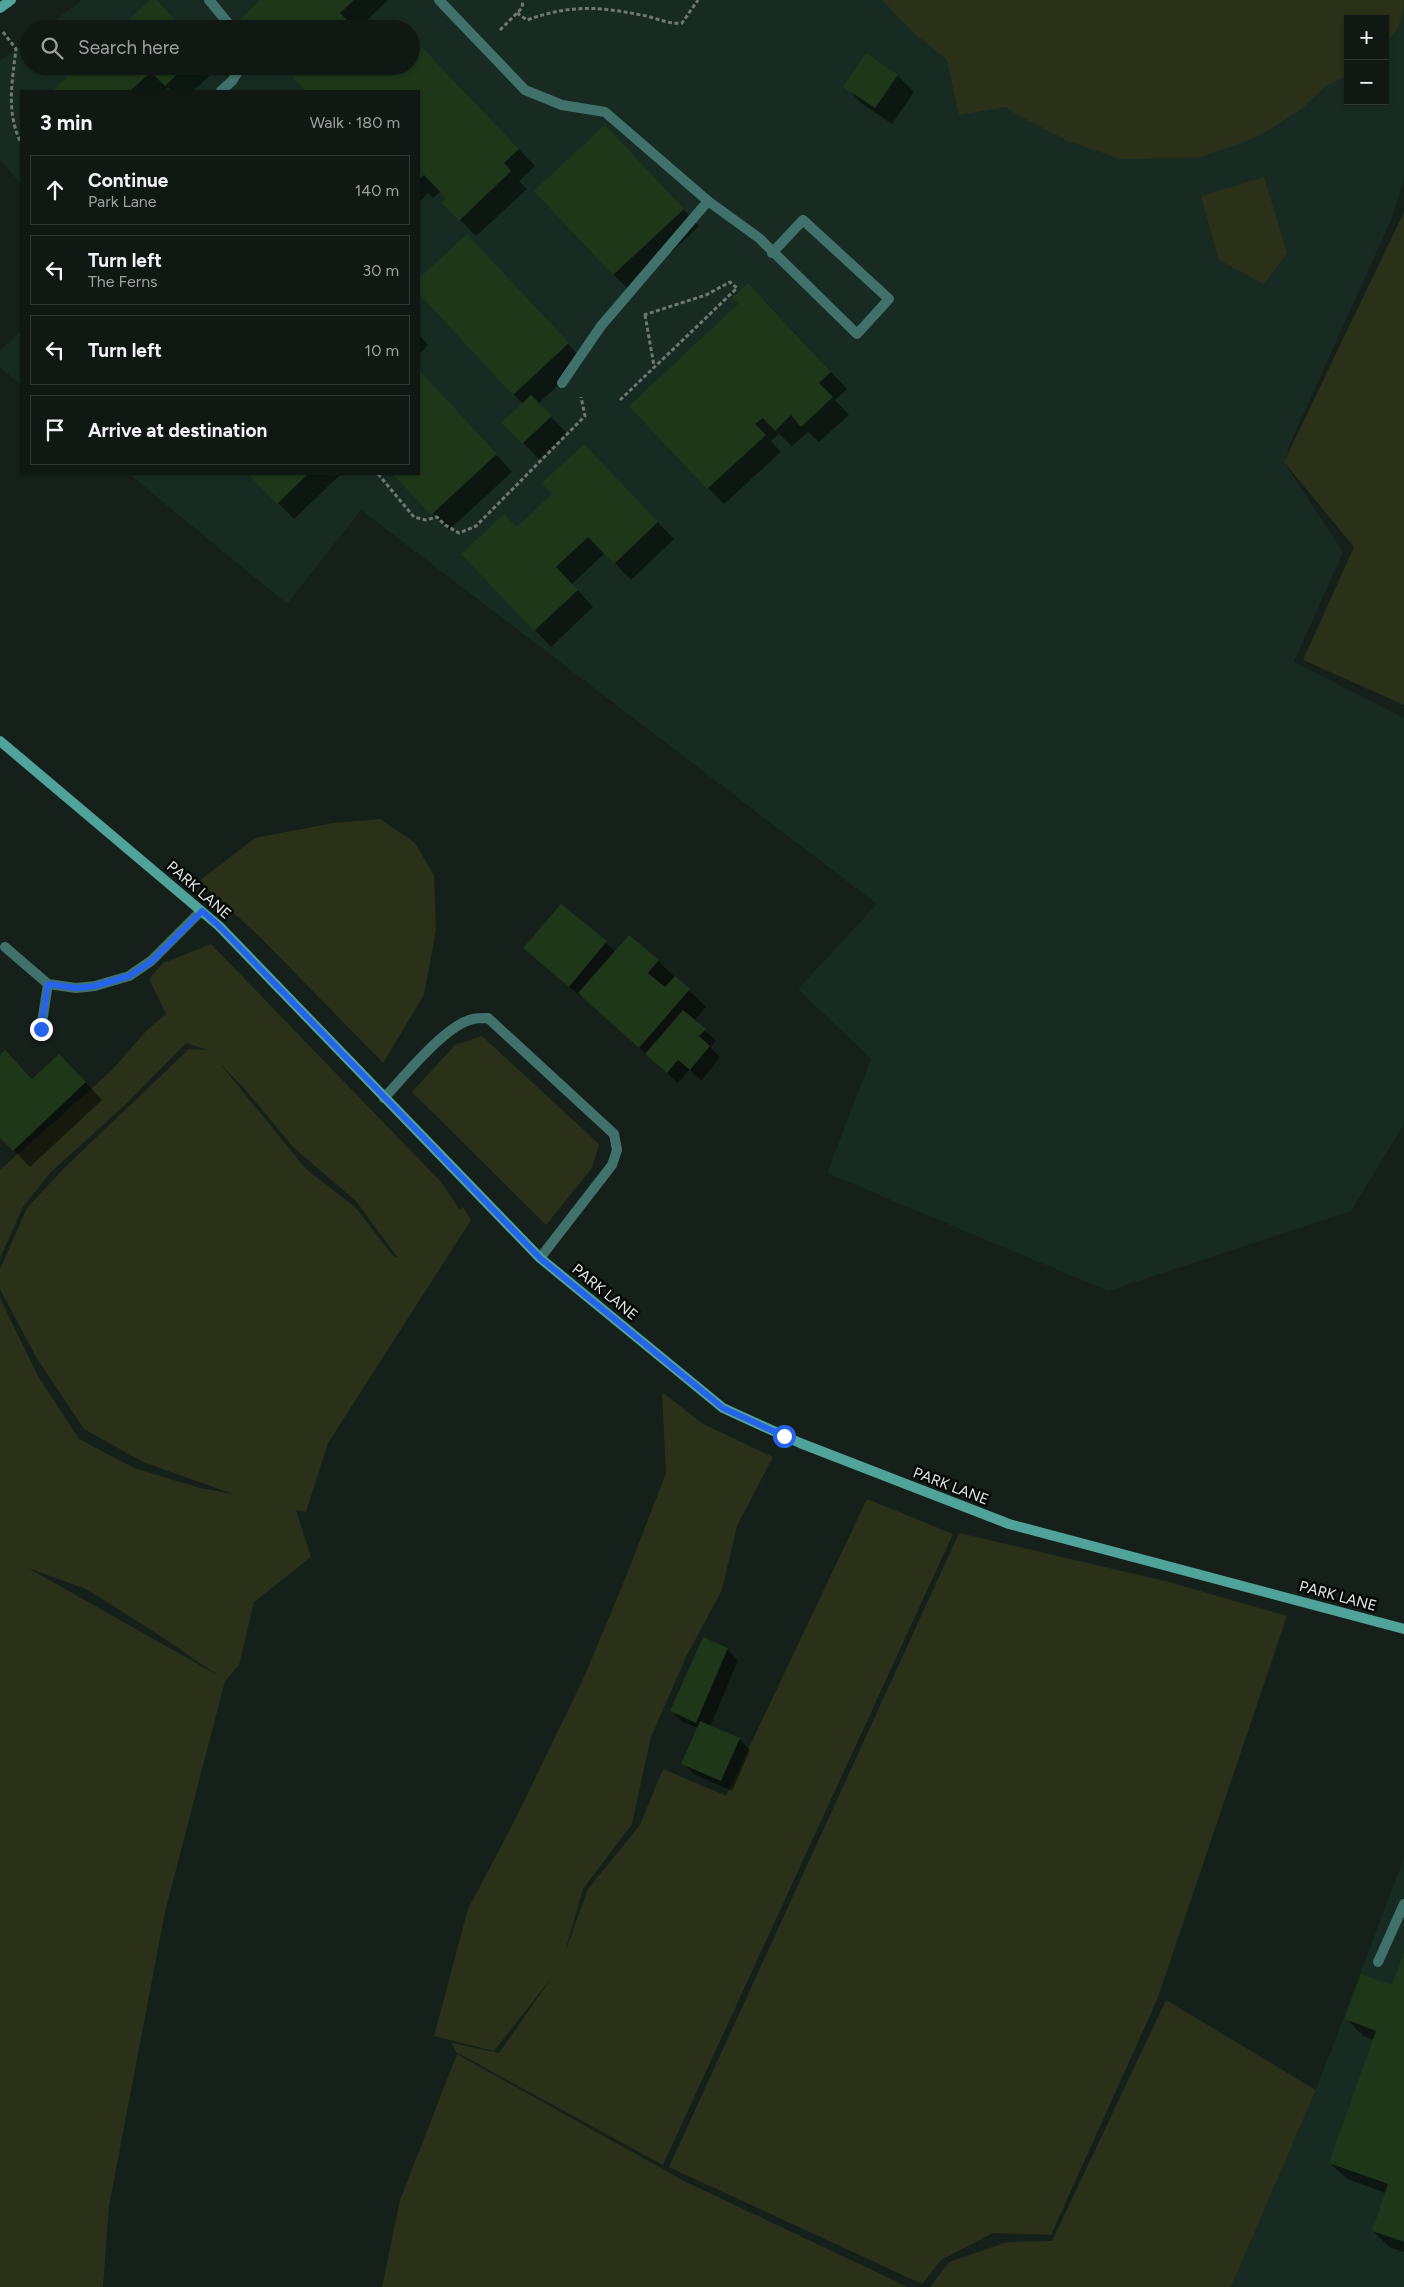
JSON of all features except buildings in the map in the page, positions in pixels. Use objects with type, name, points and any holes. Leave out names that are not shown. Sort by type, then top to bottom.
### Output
[{"type":"main road","points":[[0,8],[11,0]]},
{"type":"main road","name":"PARK LANE","points":[[0,741],[219,926],[540,1258],[723,1408],[800,1443],[1009,1524],[1404,1629]]},
{"type":"street","points":[[209,0],[226,20]]},
{"type":"street","points":[[439,0],[525,90],[562,105],[605,112],[708,201],[758,238],[772,253],[858,334],[889,299],[803,220],[772,253]]},
{"type":"street","points":[[222,90],[232,82],[236,75]]},
{"type":"street","points":[[562,383],[609,318],[708,201]]},
{"type":"street","points":[[4,946],[48,984],[76,988],[95,986],[129,976],[152,961],[202,911]]},
{"type":"street","points":[[41,1029],[48,984]]},
{"type":"street","points":[[384,1098],[447,1034],[462,1023],[473,1018],[488,1018],[614,1134],[617,1150],[612,1165],[540,1258]]},
{"type":"street","points":[[1378,1962],[1404,1904]]},
{"type":"path","points":[[484,46],[522,8],[523,0]]},
{"type":"path","points":[[517,13],[527,20],[552,11],[585,7],[619,10],[659,18],[673,24],[682,23],[698,0]]},
{"type":"path","points":[[0,28],[16,49],[11,87],[11,119],[20,141]]},
{"type":"path","points":[[609,318],[645,315],[706,295],[730,282],[737,288],[620,400]]},
{"type":"path","points":[[645,315],[654,366]]},
{"type":"path","points":[[379,475],[414,516],[426,520],[437,517],[445,525],[459,533],[476,526],[585,416],[575,365]]},
{"type":"shaded area","points":[[82,0],[1404,0],[1404,179],[1391,220],[1292,439],[1284,462],[1343,552],[1294,662],[1404,718],[1404,1124],[1351,1211],[1108,1291],[827,1173],[871,1059],[798,989],[877,904],[361,510],[287,604],[130,475],[420,475],[420,90],[20,90],[20,183],[0,160],[0,61],[20,47],[20,75],[420,75],[420,20],[56,20]]},
{"type":"shaded area","points":[[882,0],[1404,0],[1403,13],[1399,24],[1389,39],[1389,15],[1344,15],[1344,78],[1327,85],[1301,109],[1261,135],[1200,158],[1121,159],[1068,141],[1006,107],[959,115],[947,60],[915,34]]},
{"type":"shaded area","points":[[1264,177],[1287,253],[1264,284],[1219,260],[1201,196]]},
{"type":"shaded area","points":[[1404,212],[1404,705],[1303,660],[1354,547],[1284,462]]},
{"type":"shaded area","points":[[20,332],[20,384],[0,367],[0,351]]},
{"type":"shaded area","points":[[380,819],[415,843],[434,875],[436,930],[424,995],[383,1063],[260,937],[199,881],[255,838],[333,823]]},
{"type":"shaded area","points":[[211,944],[441,1182],[460,1210],[463,1207],[471,1220],[328,1443],[306,1512],[296,1510],[311,1557],[254,1602],[239,1665],[225,1681],[165,1912],[109,2206],[103,2287],[0,2287],[0,1298],[38,1376],[79,1439],[134,1468],[200,1488],[233,1494],[143,1462],[84,1429],[36,1357],[0,1289],[0,1269],[27,1208],[64,1168],[189,1049],[207,1050],[186,1043],[125,1105],[51,1172],[23,1207],[0,1258],[0,1170],[111,1071],[147,1030],[166,1014],[149,979],[163,963]],"holes":[[[217,1060],[249,1094],[294,1148],[356,1201],[398,1258],[394,1257],[355,1207],[306,1169]],[[28,1568],[86,1589],[219,1676]]]},
{"type":"shaded area","points":[[482,1036],[599,1144],[592,1168],[546,1225],[412,1092],[455,1045]]},
{"type":"shaded area","points":[[662,1392],[703,1424],[773,1457],[737,1526],[722,1590],[687,1655],[651,1737],[632,1824],[583,1889],[564,1955],[588,1889],[640,1825],[663,1769],[726,1796],[867,1499],[953,1534],[663,2165],[456,2052],[452,2043],[499,2053],[553,1976],[494,2051],[434,2036],[468,1909],[516,1818],[585,1675],[666,1473]]},
{"type":"shaded area","points":[[959,1533],[1169,1582],[1287,1616],[1157,2000],[1051,2235],[993,2233],[941,2260],[922,2284],[669,2167]]},
{"type":"shaded area","points":[[1404,1858],[1404,2287],[1231,2287],[1316,2090]]},
{"type":"shaded area","points":[[1166,2000],[1316,2090],[1231,2287],[930,2287],[949,2262],[1007,2242],[1052,2241]]},
{"type":"shaded area","points":[[457,2054],[684,2181],[908,2287],[382,2287],[400,2200]]},
{"type":"route","points":[[41,1029],[48,984],[76,988],[95,986],[129,976],[152,961],[202,911],[219,926],[540,1258],[723,1408],[784,1436]]}]
